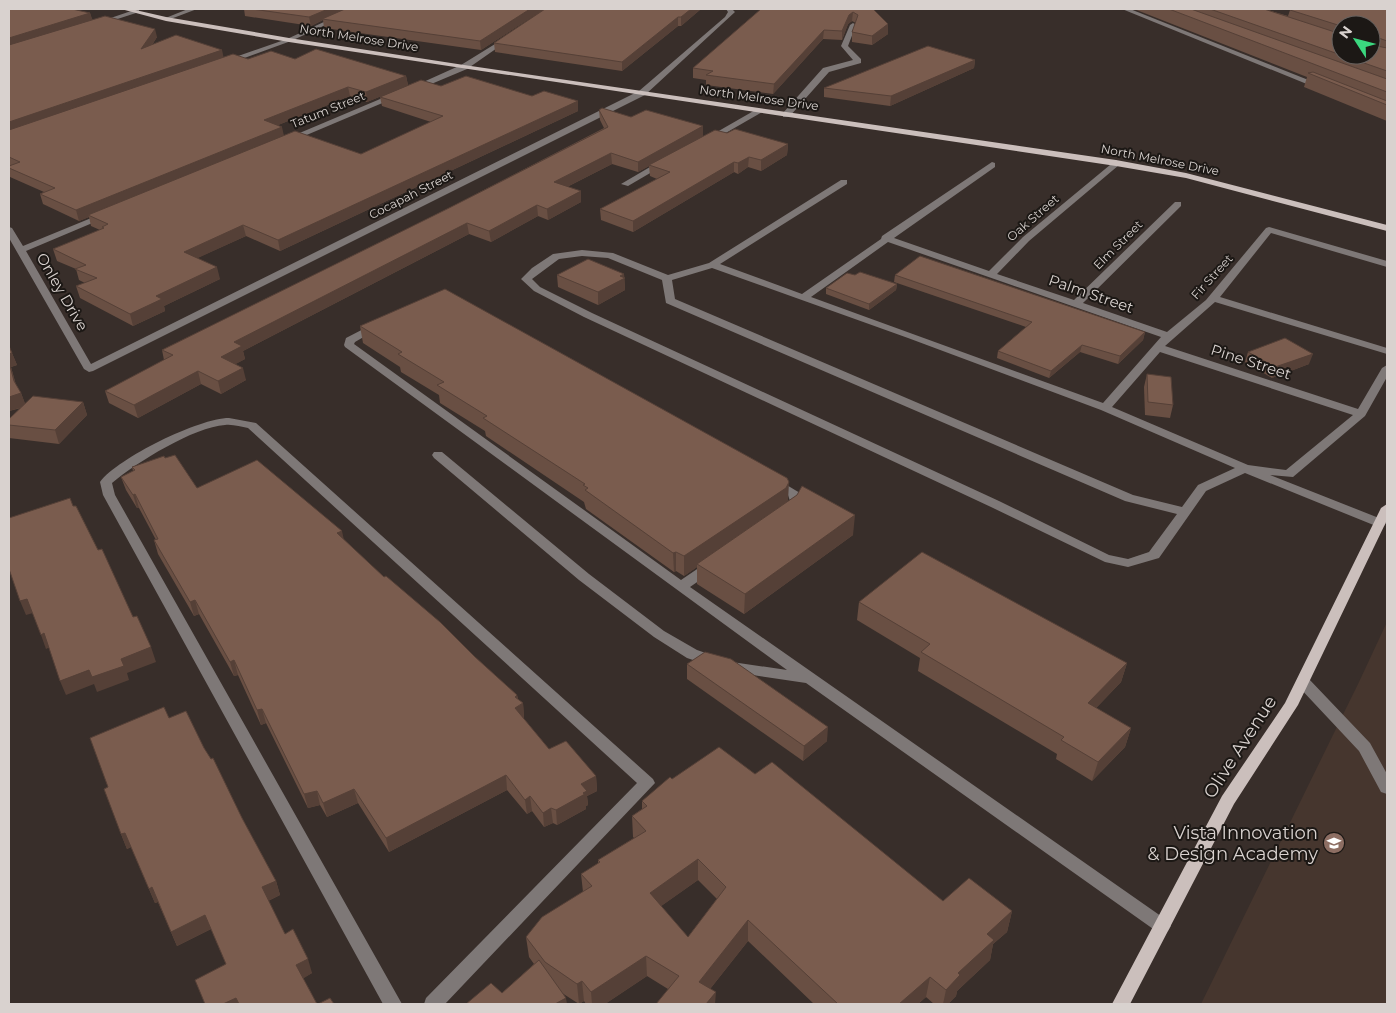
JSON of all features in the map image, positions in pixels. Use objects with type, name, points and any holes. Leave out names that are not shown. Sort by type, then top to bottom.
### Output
[{"type":"main road","name":"North Melrose Drive","points":[[124,9],[166,19],[289,40],[1116,163],[1186,176],[1387,228]]},
{"type":"main road","name":"Olive Avenue","points":[[1121,1004],[1228,800],[1291,705],[1387,508]]},
{"type":"street","points":[[166,19],[194,9]]},
{"type":"street","points":[[214,66],[289,40],[357,9]]},
{"type":"street","name":"Cocapah Street","points":[[89,369],[642,93],[727,18],[732,12],[728,9]]},
{"type":"street","points":[[1125,9],[1333,91]]},
{"type":"street","points":[[91,26],[137,11]]},
{"type":"street","points":[[786,114],[826,70],[858,61],[844,46],[853,25]]},
{"type":"street","name":"Tatum Street","points":[[278,144],[464,67],[512,35]]},
{"type":"street","points":[[701,143],[760,111]]},
{"type":"street","points":[[625,184],[676,156]]},
{"type":"street","name":"Oak Street","points":[[990,275],[1026,239],[1116,163]]},
{"type":"street","points":[[802,298],[885,238],[992,165]]},
{"type":"street","points":[[844,182],[712,265],[667,278],[610,255],[582,253],[556,256],[535,270],[526,279],[537,289],[717,376],[995,504],[1106,558],[1128,563],[1154,555],[1202,488],[1245,468],[1289,474],[1362,414],[1387,368]]},
{"type":"street","name":"Elm Street","points":[[1076,304],[1178,204]]},
{"type":"street","points":[[21,250],[112,212]]},
{"type":"street","name":"Onley Drive","points":[[9,230],[89,369]]},
{"type":"street","name":"Fir Street","points":[[1168,336],[1213,298],[1269,230],[1387,264]]},
{"type":"street","name":"Palm Street","points":[[885,238],[1168,336]]},
{"type":"street","points":[[712,265],[912,336],[1105,408],[1275,482],[1380,523]]},
{"type":"street","points":[[667,278],[670,301],[1129,498],[1185,512]]},
{"type":"street","points":[[1213,298],[1387,351]]},
{"type":"street","points":[[388,320],[355,335],[350,340],[349,345],[681,587],[1162,926]]},
{"type":"street","points":[[1105,408],[1168,336]]},
{"type":"street","name":"Pine Street","points":[[1159,348],[1362,414]]},
{"type":"street","points":[[393,1004],[108,495],[106,482],[117,471],[196,428],[225,421],[252,425],[647,784],[433,1004]]},
{"type":"street","points":[[438,455],[584,577],[658,634],[692,654],[731,668],[809,678]]},
{"type":"street","points":[[762,474],[794,493],[796,501],[791,510],[775,521]]},
{"type":"street","points":[[681,587],[720,559]]},
{"type":"street","points":[[1303,682],[1365,747],[1387,788]]},
{"type":"shaded area","name":"Vista Innovation & Design Academy","points":[[1387,622],[1387,1004],[1201,1004],[1359,682]]},
{"type":"building","points":[[9,9],[72,9],[90,13],[9,38]]},
{"type":"building","points":[[252,9],[328,9],[309,17]]},
{"type":"building","points":[[345,9],[530,9],[480,41],[322,19]]},
{"type":"building","points":[[545,9],[691,9],[681,17],[678,17],[622,62],[494,43]]},
{"type":"building","points":[[761,9],[873,9],[888,24],[872,36],[852,32],[858,15],[853,12],[849,15],[842,31],[824,30],[774,84],[706,75],[713,71],[693,68]]},
{"type":"building","points":[[1169,9],[1191,9],[1331,59],[1331,65],[1348,65],[1387,79],[1387,92]]},
{"type":"building","points":[[1210,9],[1264,9],[1331,31],[1331,51]]},
{"type":"building","points":[[1387,9],[1387,41],[1381,39],[1381,15],[1331,15],[1331,23],[1290,10]]},
{"type":"building","points":[[105,16],[155,29],[141,49],[176,35],[222,50],[9,122],[9,45]]},
{"type":"building","points":[[928,46],[975,60],[891,96],[824,88]]},
{"type":"building","points":[[1381,47],[1387,48],[1387,71],[1370,65],[1381,65]]},
{"type":"building","points":[[316,49],[406,76],[366,92],[348,87],[264,120],[282,127],[76,210],[40,194],[55,188],[9,168],[9,166],[20,162],[9,157],[9,130],[233,54],[248,59],[271,51],[295,59]]},
{"type":"building","points":[[1313,72],[1387,101],[1387,105],[1308,73]]},
{"type":"building","points":[[466,76],[532,96],[544,91],[578,101],[278,240],[243,225],[184,252],[217,267],[156,296],[162,299],[130,314],[76,286],[97,278],[75,269],[86,265],[53,249],[104,228],[102,227],[108,224],[88,215],[295,131],[361,154],[443,116],[380,97],[421,80],[441,86]]},
{"type":"building","points":[[602,108],[631,117],[646,110],[703,126],[638,162],[611,153],[554,182],[581,191],[547,209],[537,205],[489,231],[467,223],[234,342],[242,346],[221,357],[243,368],[218,381],[198,371],[134,405],[105,391],[173,355],[162,350],[608,127],[599,110]]},
{"type":"building","points":[[735,129],[788,144],[761,160],[749,157],[738,163],[734,162],[633,221],[600,209],[670,172],[649,165],[715,130],[727,133]]},
{"type":"building","points":[[920,256],[1145,332],[1120,356],[1082,345],[1051,371],[998,351],[1032,322],[895,275]]},
{"type":"building","points":[[588,259],[624,274],[620,276],[625,278],[598,292],[557,275]]},
{"type":"building","points":[[860,272],[897,284],[869,304],[826,288],[847,273],[855,275]]},
{"type":"building","points":[[445,289],[787,478],[789,482],[786,488],[684,556],[676,552],[673,553],[585,490],[588,488],[583,485],[585,484],[483,418],[487,416],[437,385],[444,382],[398,354],[402,352],[360,326]]},
{"type":"building","points":[[1285,338],[1313,354],[1275,367],[1248,352]]},
{"type":"building","points":[[9,362],[14,381],[21,393],[9,397]]},
{"type":"building","points":[[1147,374],[1171,377],[1173,405],[1148,402]]},
{"type":"building","points":[[33,396],[83,402],[55,430],[9,425],[9,419]]},
{"type":"building","points":[[175,455],[197,488],[257,460],[342,531],[337,533],[384,577],[386,576],[440,622],[517,695],[515,697],[523,703],[515,708],[549,749],[566,741],[596,776],[581,784],[587,791],[583,793],[585,794],[556,810],[551,808],[543,813],[530,796],[525,800],[506,775],[386,838],[354,789],[323,803],[317,791],[304,794],[262,709],[257,710],[234,660],[230,662],[195,600],[190,602],[154,540],[158,539],[135,494],[133,495],[121,477],[135,470],[132,467],[164,456],[165,458]]},
{"type":"building","points":[[802,486],[855,515],[745,594],[697,564],[797,495]]},
{"type":"building","points":[[70,498],[98,550],[102,549],[133,617],[137,616],[151,647],[121,659],[124,666],[92,677],[89,670],[60,681],[44,633],[41,635],[27,599],[20,601],[9,569],[9,518]]},
{"type":"building","points":[[922,552],[1127,663],[1088,703],[1131,728],[1098,762],[1061,740],[1064,737],[921,652],[930,644],[859,602]]},
{"type":"building","points":[[705,652],[731,659],[828,727],[804,746],[687,664]]},
{"type":"building","points":[[164,707],[169,718],[186,711],[204,748],[211,759],[213,758],[242,818],[276,881],[262,887],[285,934],[293,929],[308,959],[296,965],[317,1004],[239,1004],[236,998],[223,1004],[205,1004],[195,980],[226,964],[205,915],[171,932],[152,887],[149,889],[125,833],[121,834],[104,789],[108,787],[90,738]]},
{"type":"building","points":[[719,747],[755,774],[772,762],[943,901],[969,878],[1012,911],[987,934],[994,940],[958,973],[960,975],[946,990],[930,977],[899,1004],[838,1004],[748,920],[699,982],[716,992],[706,1004],[656,1004],[679,976],[646,956],[591,992],[582,981],[577,984],[545,962],[526,937],[542,917],[592,886],[581,874],[600,862],[598,860],[646,831],[632,816],[647,806],[642,801],[670,777],[672,779]],"holes":[[[698,859],[726,887],[688,937],[650,893]]]},
{"type":"building","points":[[539,960],[566,998],[555,1004],[466,1004],[491,983],[502,993]]},
{"type":"building","points":[[330,998],[334,1004],[318,1004]]},
{"type":"place","name":"Vista Innovation & Design Academy","points":[[1334,843]]}]
